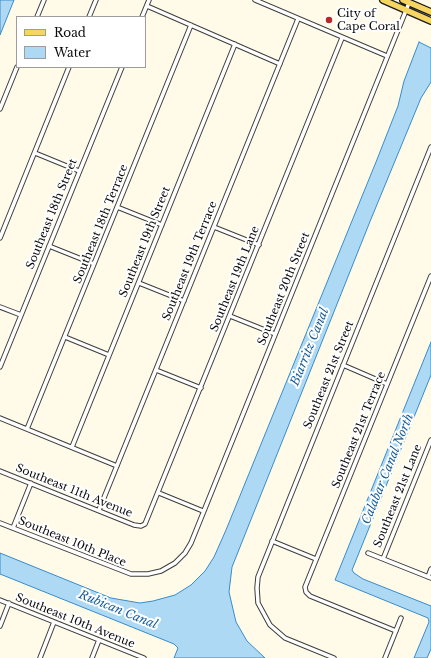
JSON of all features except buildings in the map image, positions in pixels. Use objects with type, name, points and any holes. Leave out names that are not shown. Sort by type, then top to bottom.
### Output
[{"type":"main road","points":[[383,0],[431,21]]},
{"type":"main road","points":[[403,0],[431,12]]},
{"type":"street","points":[[37,16],[44,0]]},
{"type":"street","points":[[89,16],[96,0]]},
{"type":"street","points":[[142,16],[149,0]]},
{"type":"street","points":[[255,0],[387,56]]},
{"type":"street","name":"Southeast 20th Street","points":[[161,571],[175,563],[187,549],[409,3]]},
{"type":"street","points":[[147,6],[280,64]]},
{"type":"street","name":"Southeast 19th Terrace","points":[[99,510],[298,19]]},
{"type":"street","name":"Southeast 18th Terrace","points":[[27,429],[191,25]]},
{"type":"street","name":"Southeast 19th Lane","points":[[143,526],[159,493],[342,38]]},
{"type":"street","name":"Southeast 19th Street","points":[[72,447],[235,44]]},
{"type":"street","points":[[0,109],[17,68]]},
{"type":"street","points":[[0,238],[69,68]]},
{"type":"street","name":"Southeast 18th Street","points":[[0,367],[122,68]]},
{"type":"street","name":"Southeast 21st Street","points":[[334,658],[282,636],[270,625],[261,612],[258,599],[258,580],[272,540],[431,147]]},
{"type":"street","points":[[34,153],[79,171]]},
{"type":"street","points":[[117,207],[162,225]]},
{"type":"street","points":[[1,223],[5,225]]},
{"type":"street","points":[[214,227],[259,245]]},
{"type":"street","points":[[49,246],[94,264]]},
{"type":"street","name":"Southeast 21st Terrace","points":[[396,630],[310,596],[306,592],[306,585],[431,276]]},
{"type":"street","points":[[139,283],[184,301]]},
{"type":"street","points":[[0,307],[21,315]]},
{"type":"street","points":[[230,316],[275,334]]},
{"type":"street","points":[[65,337],[109,355]]},
{"type":"street","points":[[343,365],[387,384]]},
{"type":"street","points":[[156,370],[201,388]]},
{"type":"street","points":[[0,418],[117,466]]},
{"type":"street","name":"Southeast 21st Lane","points":[[383,559],[431,440]]},
{"type":"street","name":"Southeast 11th Avenue","points":[[0,470],[136,525],[143,526]]},
{"type":"street","points":[[13,528],[31,483]]},
{"type":"street","points":[[159,493],[203,511]]},
{"type":"street","name":"Southeast 10th Place","points":[[0,523],[127,574],[142,575],[161,571]]},
{"type":"street","points":[[272,540],[316,559]]},
{"type":"street","points":[[368,553],[429,578],[431,570]]},
{"type":"street","name":"Southeast 10th Avenue","points":[[0,600],[144,658]]},
{"type":"street","points":[[0,626],[9,604]]},
{"type":"street","points":[[384,658],[401,618]]},
{"type":"street","points":[[40,658],[54,622]]},
{"type":"street","points":[[92,658],[99,640]]},
{"type":"water","points":[[0,0],[14,0],[0,35]]},
{"type":"water","points":[[419,42],[431,48],[431,82],[421,98],[371,219],[232,567],[229,592],[236,622],[247,641],[265,658],[174,658],[178,648],[174,644],[0,574],[0,553],[111,598],[140,603],[175,595],[191,585],[205,571],[214,557],[226,530],[376,162],[398,106],[404,81]]},
{"type":"water","name":"Calabar Canal North","points":[[431,342],[431,375],[352,570],[363,579],[431,606],[431,649],[427,658],[414,658],[429,622],[428,618],[335,580]]},
{"type":"place","name":"City of Cape Coral","points":[[329,20]]},
{"type":"water label","name":"Biarritz Canal","points":[[310,347]]},
{"type":"water label","name":"Rubican Canal","points":[[118,610]]}]
